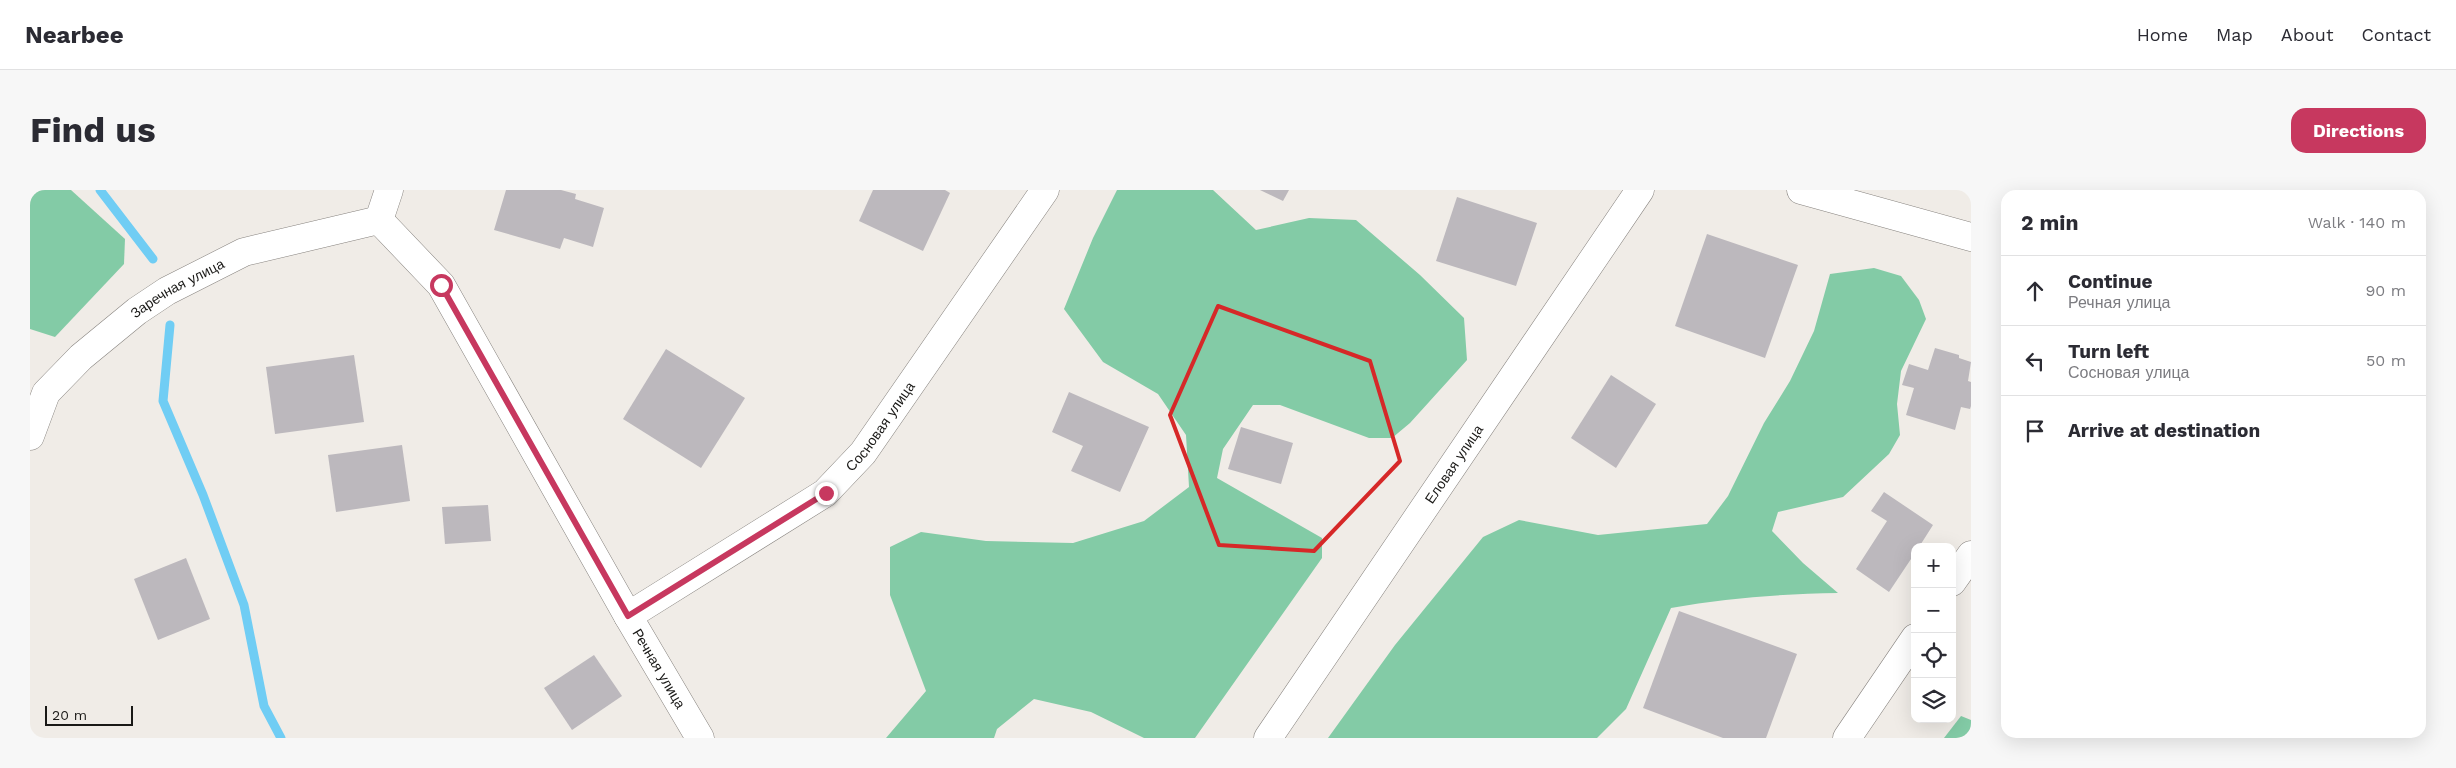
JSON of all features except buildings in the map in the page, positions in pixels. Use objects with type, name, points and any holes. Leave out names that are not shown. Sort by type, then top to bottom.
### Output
[{"type":"street","points":[[379,220],[389,190]]},
{"type":"street","name":"Сосновая улица","points":[[628,616],[826,493],[863,453],[1045,190]]},
{"type":"street","name":"Еловая улица","points":[[1268,738],[1640,190]]},
{"type":"street","points":[[1801,190],[1971,238]]},
{"type":"street","name":"Заречная улица","points":[[30,436],[46,393],[81,357],[137,311],[167,291],[244,252],[379,220]]},
{"type":"street","name":"Речная улица","points":[[379,220],[441,285],[628,616],[700,738]]},
{"type":"street","points":[[1956,576],[1971,555]]},
{"type":"street","points":[[1847,738],[1911,644]]},
{"type":"highlighted area","points":[[1218,306],[1370,361],[1400,461],[1314,551],[1219,545],[1170,415]]},
{"type":"green space","points":[[30,190],[71,190],[125,239],[124,264],[55,337],[30,329]]},
{"type":"green space","points":[[1117,190],[1213,190],[1256,230],[1309,218],[1356,220],[1420,275],[1464,318],[1467,360],[1410,423],[1392,438],[1369,438],[1280,405],[1253,405],[1223,449],[1217,478],[1322,538],[1322,558],[1195,738],[1144,738],[1091,712],[1034,699],[997,729],[994,738],[886,738],[926,691],[890,595],[890,547],[921,532],[986,541],[1073,543],[1144,521],[1189,487],[1186,435],[1158,394],[1103,362],[1064,309],[1093,238]]},
{"type":"green space","points":[[1874,268],[1901,276],[1919,300],[1926,319],[1901,371],[1897,404],[1900,435],[1889,454],[1843,497],[1778,512],[1772,531],[1803,563],[1838,593],[1754,597],[1671,608],[1626,709],[1597,738],[1328,738],[1395,645],[1483,537],[1519,520],[1598,535],[1707,524],[1728,496],[1764,423],[1790,381],[1814,331],[1830,274]]},
{"type":"green space","points":[[1961,716],[1971,720],[1971,738],[1944,738]]},
{"type":"waterway","points":[[100,190],[153,259]]},
{"type":"waterway","points":[[170,325],[163,401],[203,495],[244,605],[264,706],[281,738]]},
{"type":"route","points":[[441,285],[628,616],[826,493]]}]
